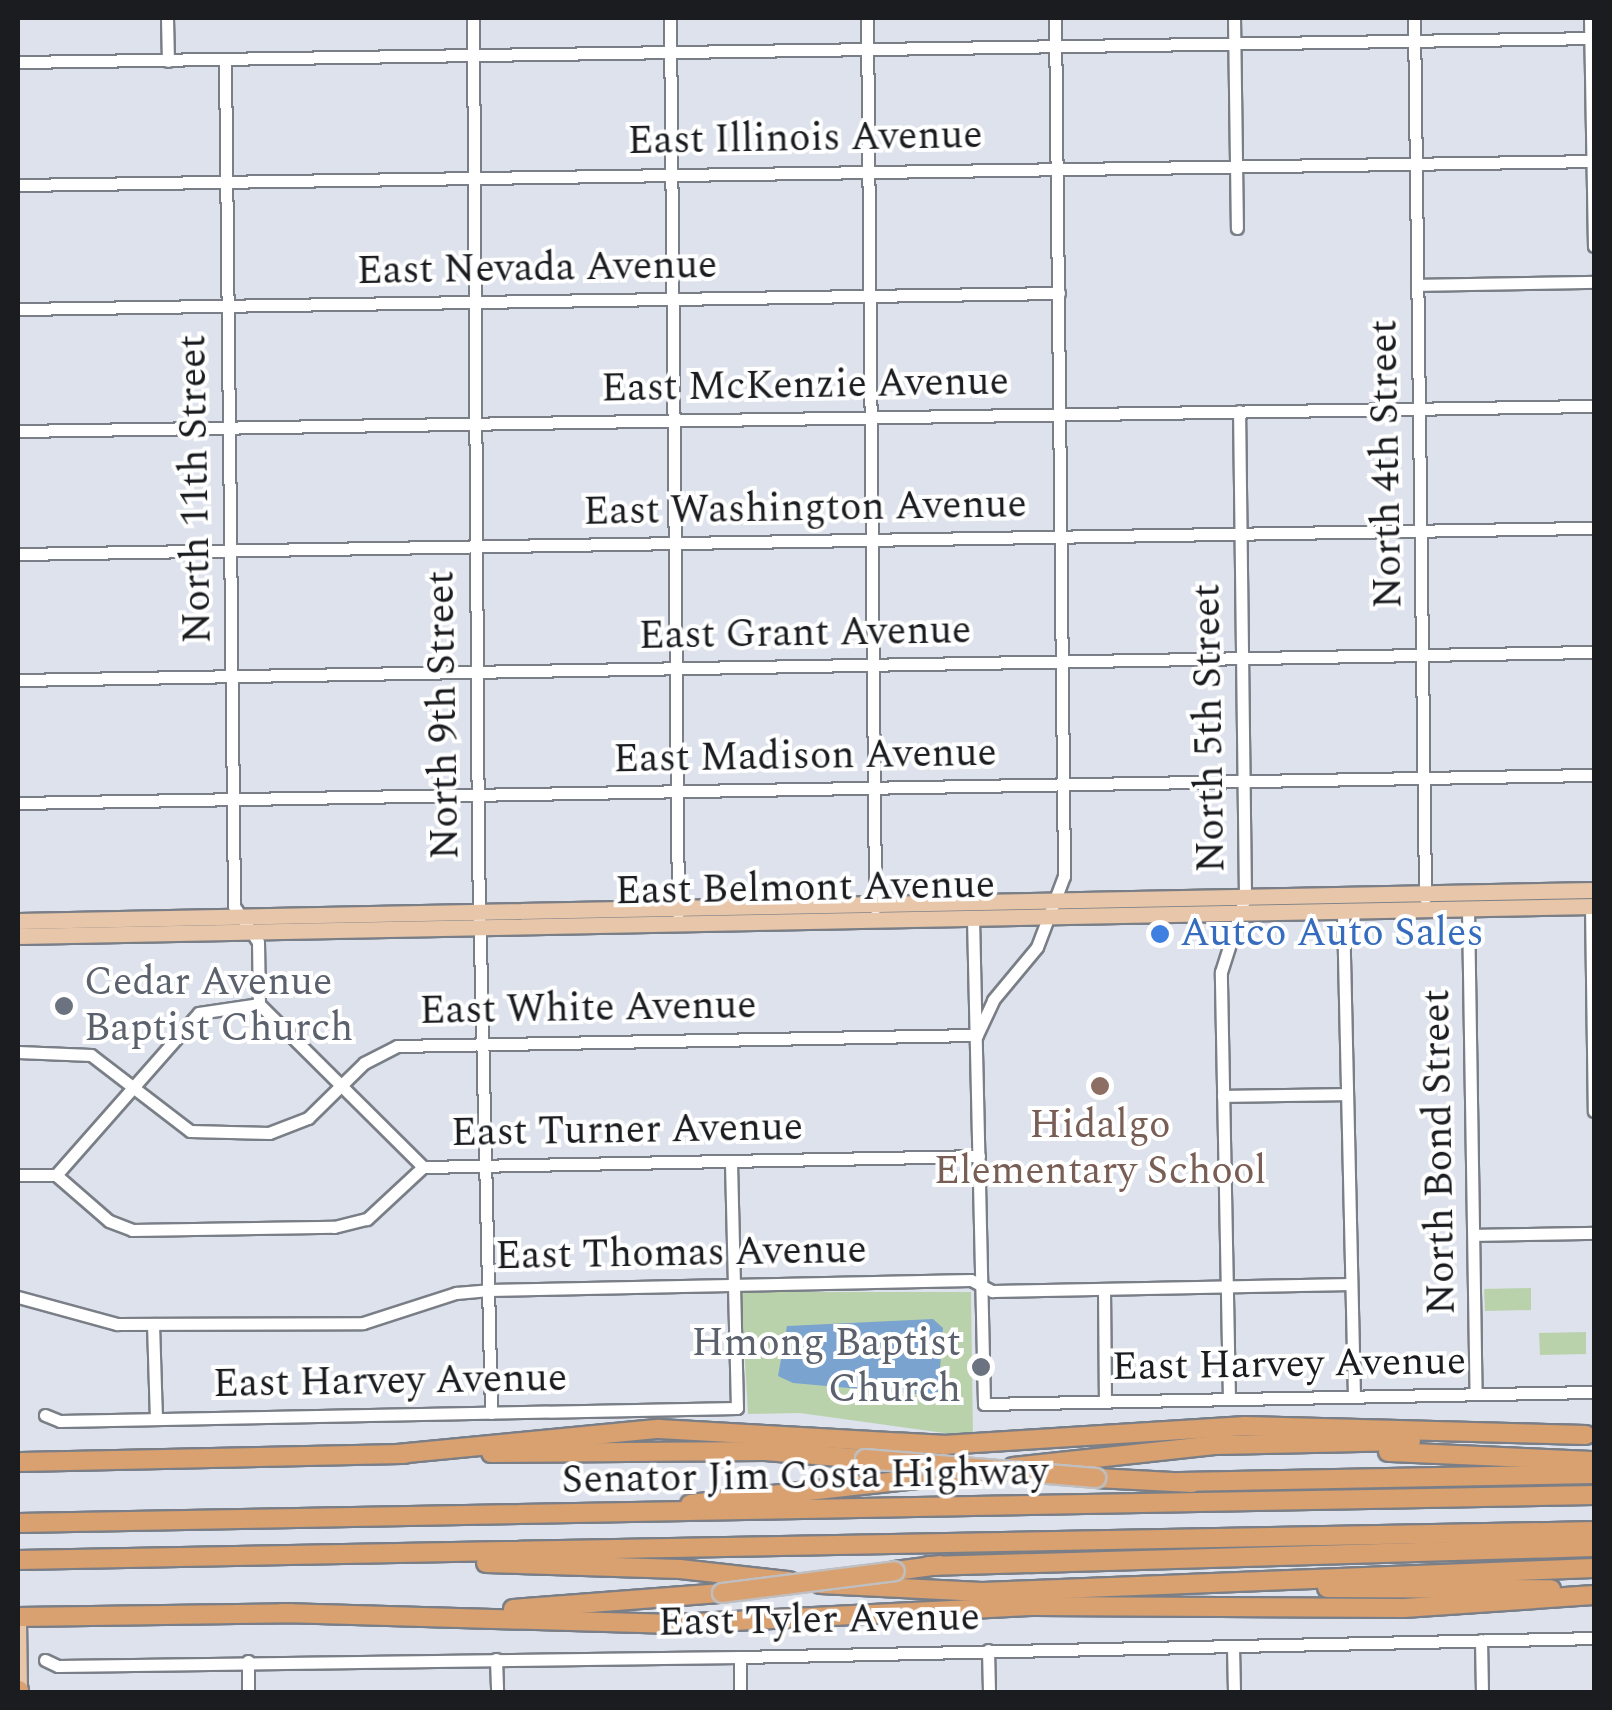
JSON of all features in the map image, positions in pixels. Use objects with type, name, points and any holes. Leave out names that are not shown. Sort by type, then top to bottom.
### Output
[{"type":"highway","points":[[397,1454],[671,1429],[943,1446],[1245,1426],[1590,1435]]},
{"type":"highway","points":[[445,1516],[788,1497],[1148,1452],[1590,1435]]},
{"type":"highway","points":[[1148,1452],[1307,1449],[1594,1461]]},
{"type":"highway","points":[[18,1462],[765,1452],[1096,1478],[1456,1499]]},
{"type":"highway","points":[[1180,1482],[1594,1474]]},
{"type":"highway","name":"Senator Jim Costa Highway","points":[[23,1523],[1594,1496]]},
{"type":"highway","name":"Senator Jim Costa Highway","points":[[23,1560],[1594,1531]]},
{"type":"highway","points":[[18,1619],[572,1608],[928,1566],[1219,1538]]},
{"type":"highway","points":[[928,1566],[1594,1547]]},
{"type":"highway","points":[[281,1556],[680,1569],[906,1592],[1594,1568]]},
{"type":"highway","points":[[1197,1584],[1594,1586]]},
{"type":"highway","points":[[282,1613],[675,1624],[1035,1606],[1404,1608],[1594,1595]]},
{"type":"main road","name":"East Belmont Avenue","points":[[875,912],[973,918],[1343,912],[1543,891],[1593,901]]},
{"type":"main road","points":[[1468,908],[1473,901],[1543,891]]},
{"type":"main road","name":"East Belmont Avenue","points":[[18,920],[240,916],[481,920],[875,912],[1060,900],[1245,897],[1425,901],[1468,908],[1593,901]]},
{"type":"main road","name":"East Belmont Avenue","points":[[18,936],[252,934],[481,920]]},
{"type":"main road","points":[[18,1619],[19,1691]]},
{"type":"street","points":[[167,18],[168,61]]},
{"type":"street","name":"North 9th Street","points":[[472,18],[475,547],[491,1412]]},
{"type":"street","points":[[670,18],[678,916]]},
{"type":"street","points":[[867,18],[875,912]]},
{"type":"street","points":[[977,1035],[1060,900],[1062,537],[1055,18]]},
{"type":"street","points":[[1234,18],[1237,228]]},
{"type":"street","name":"North 4th Street","points":[[1414,18],[1425,901]]},
{"type":"street","points":[[1590,18],[1594,246]]},
{"type":"street","points":[[18,62],[1592,38]]},
{"type":"street","name":"North 11th Street","points":[[225,60],[232,800],[234,906],[240,916]]},
{"type":"street","name":"East Illinois Avenue","points":[[18,185],[474,180],[1056,166],[1594,161]]},
{"type":"street","points":[[1417,285],[1594,282]]},
{"type":"street","name":"East Nevada Avenue","points":[[18,309],[1058,293]]},
{"type":"street","name":"East McKenzie Avenue","points":[[18,431],[1594,406]]},
{"type":"street","name":"North 5th Street","points":[[1229,1399],[1220,972],[1245,897],[1239,411]]},
{"type":"street","name":"East Washington Avenue","points":[[18,554],[1594,528]]},
{"type":"street","name":"East Grant Avenue","points":[[18,680],[1594,652]]},
{"type":"street","name":"East Madison Avenue","points":[[18,804],[1594,775]]},
{"type":"street","points":[[1593,901],[1594,1111]]},
{"type":"street","name":"North Bond Street","points":[[1468,908],[1476,1394]]},
{"type":"street","points":[[1343,912],[1354,1397]]},
{"type":"street","points":[[240,916],[252,934],[259,1004],[423,1167]]},
{"type":"street","points":[[973,918],[982,1285]]},
{"type":"street","points":[[18,1175],[56,1175],[200,1013],[259,1004]]},
{"type":"street","name":"East White Avenue","points":[[18,1052],[91,1056],[190,1131],[269,1133],[308,1118],[386,1049],[482,1042],[977,1035]]},
{"type":"street","points":[[1223,1096],[1347,1094]]},
{"type":"street","name":"East Turner Avenue","points":[[56,1175],[109,1221],[132,1230],[334,1227],[367,1219],[423,1167],[978,1156]]},
{"type":"street","points":[[731,1162],[734,1285]]},
{"type":"street","points":[[1474,1235],[1594,1232]]},
{"type":"street","name":"East Thomas Avenue","points":[[18,1298],[106,1322],[362,1323],[489,1290],[970,1280],[992,1291],[1351,1284]]},
{"type":"street","name":"East Harvey Avenue","points":[[45,1414],[60,1421],[737,1408],[734,1285]]},
{"type":"street","name":"East Harvey Avenue","points":[[982,1285],[984,1404],[1594,1392]]},
{"type":"street","points":[[1104,1289],[1105,1402]]},
{"type":"street","points":[[153,1324],[156,1419]]},
{"type":"street","name":"East Tyler Avenue","points":[[46,1660],[58,1666],[740,1657],[1594,1638]]},
{"type":"street","points":[[1481,1640],[1482,1692]]},
{"type":"street","points":[[1233,1647],[1234,1692]]},
{"type":"street","points":[[988,1650],[989,1692]]},
{"type":"street","points":[[740,1657],[740,1692]]},
{"type":"street","points":[[496,1659],[496,1692]]},
{"type":"street","points":[[248,1661],[248,1692]]},
{"type":"green space","points":[[1531,1288],[1531,1310],[1485,1311],[1484,1289]]},
{"type":"green space","points":[[741,1292],[971,1292],[973,1437],[800,1413],[748,1414]]},
{"type":"green space","points":[[1586,1332],[1586,1354],[1540,1355],[1539,1333]]},
{"type":"water","points":[[933,1319],[943,1328],[938,1396],[793,1383],[778,1376],[787,1326]]},
{"type":"place","name":"Autco Auto Sales","points":[[1160,934]]},
{"type":"place","name":"Cedar Avenue Baptist Church","points":[[64,1006]]},
{"type":"place","name":"Hidalgo Elementary School","points":[[1100,1086]]},
{"type":"place","name":"Hmong Baptist Church","points":[[981,1367]]}]
